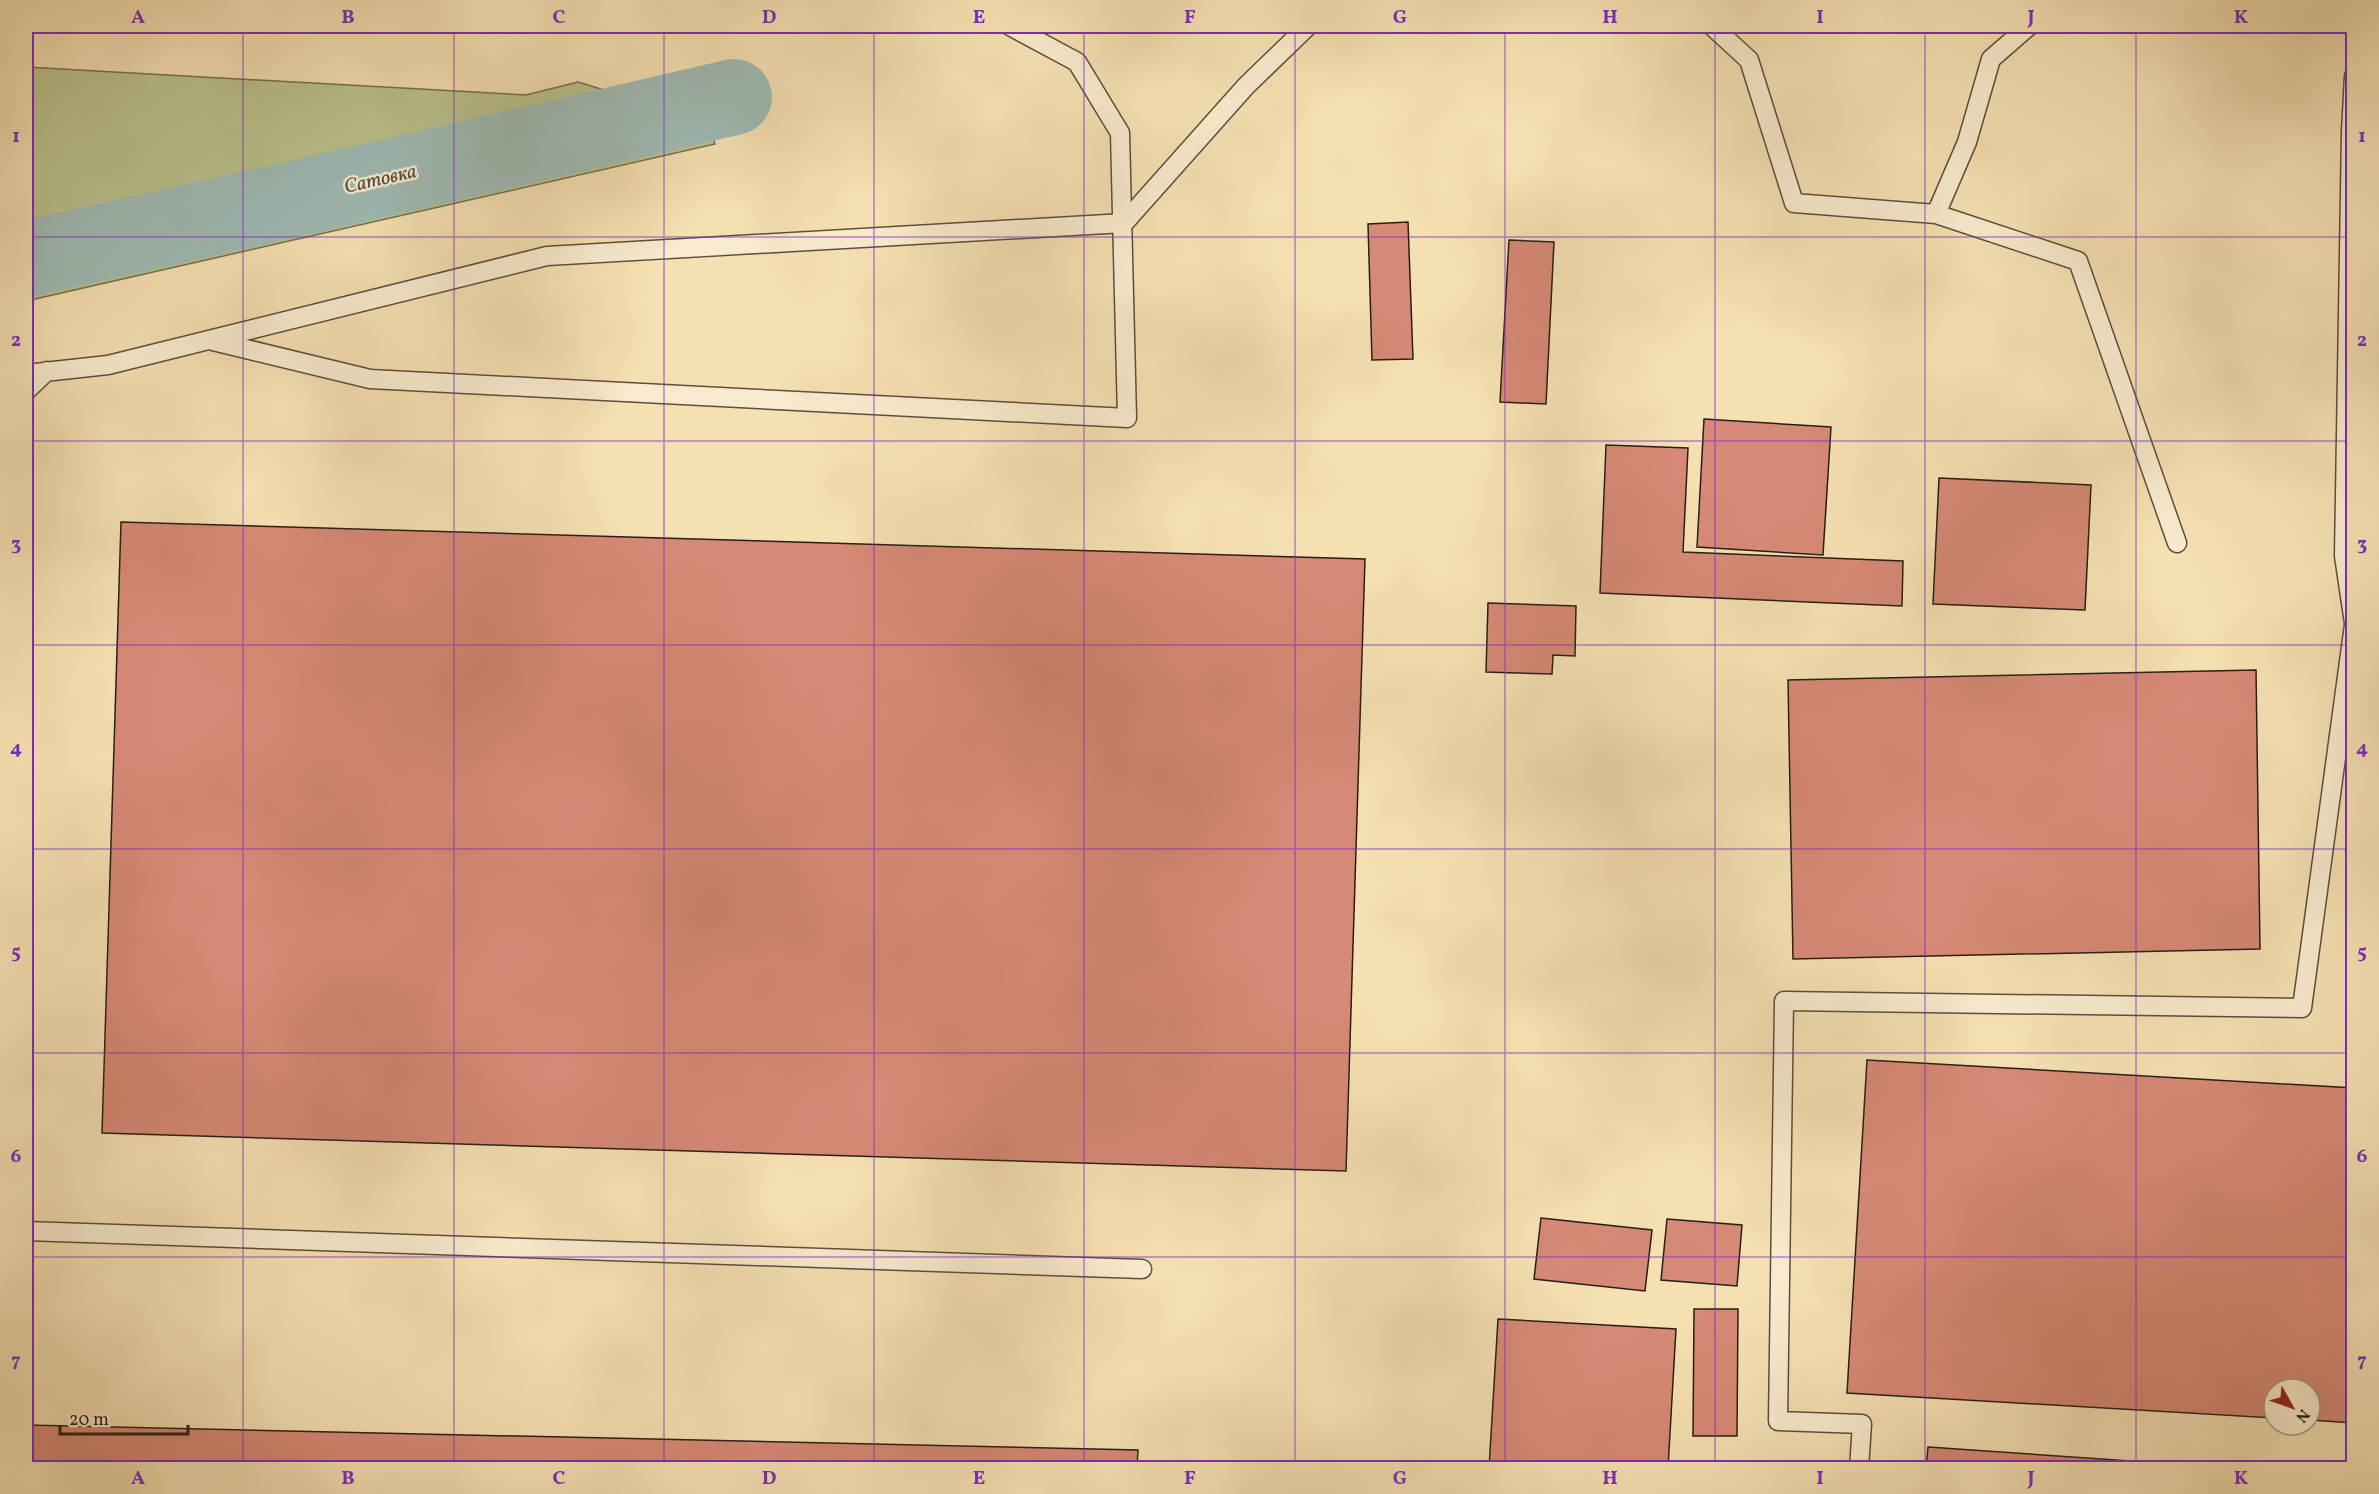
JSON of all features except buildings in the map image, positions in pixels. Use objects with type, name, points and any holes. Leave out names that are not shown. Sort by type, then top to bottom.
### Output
[{"type":"lane","points":[[211,340],[370,379],[1127,418],[1120,133],[1077,62],[1011,26]]},
{"type":"lane","points":[[26,374],[108,365],[547,256],[1124,223],[1246,86],[1308,26]]},
{"type":"lane","points":[[1712,26],[1749,60],[1794,203],[1936,214],[2078,261],[2177,543]]},
{"type":"lane","points":[[1936,214],[1967,142],[1991,59],[2029,26]]},
{"type":"lane","points":[[1859,1468],[1862,1424],[1778,1421],[1784,1001],[2302,1008],[2354,624],[2344,556],[2354,76]]},
{"type":"lane","points":[[26,391],[47,371]]},
{"type":"lane","points":[[26,1231],[1142,1269]]},
{"type":"green space","points":[[26,67],[526,95],[578,82],[611,92],[677,100],[705,113],[715,144],[26,301]]},
{"type":"waterway","name":"Сатовка","points":[[26,259],[734,97]]}]
